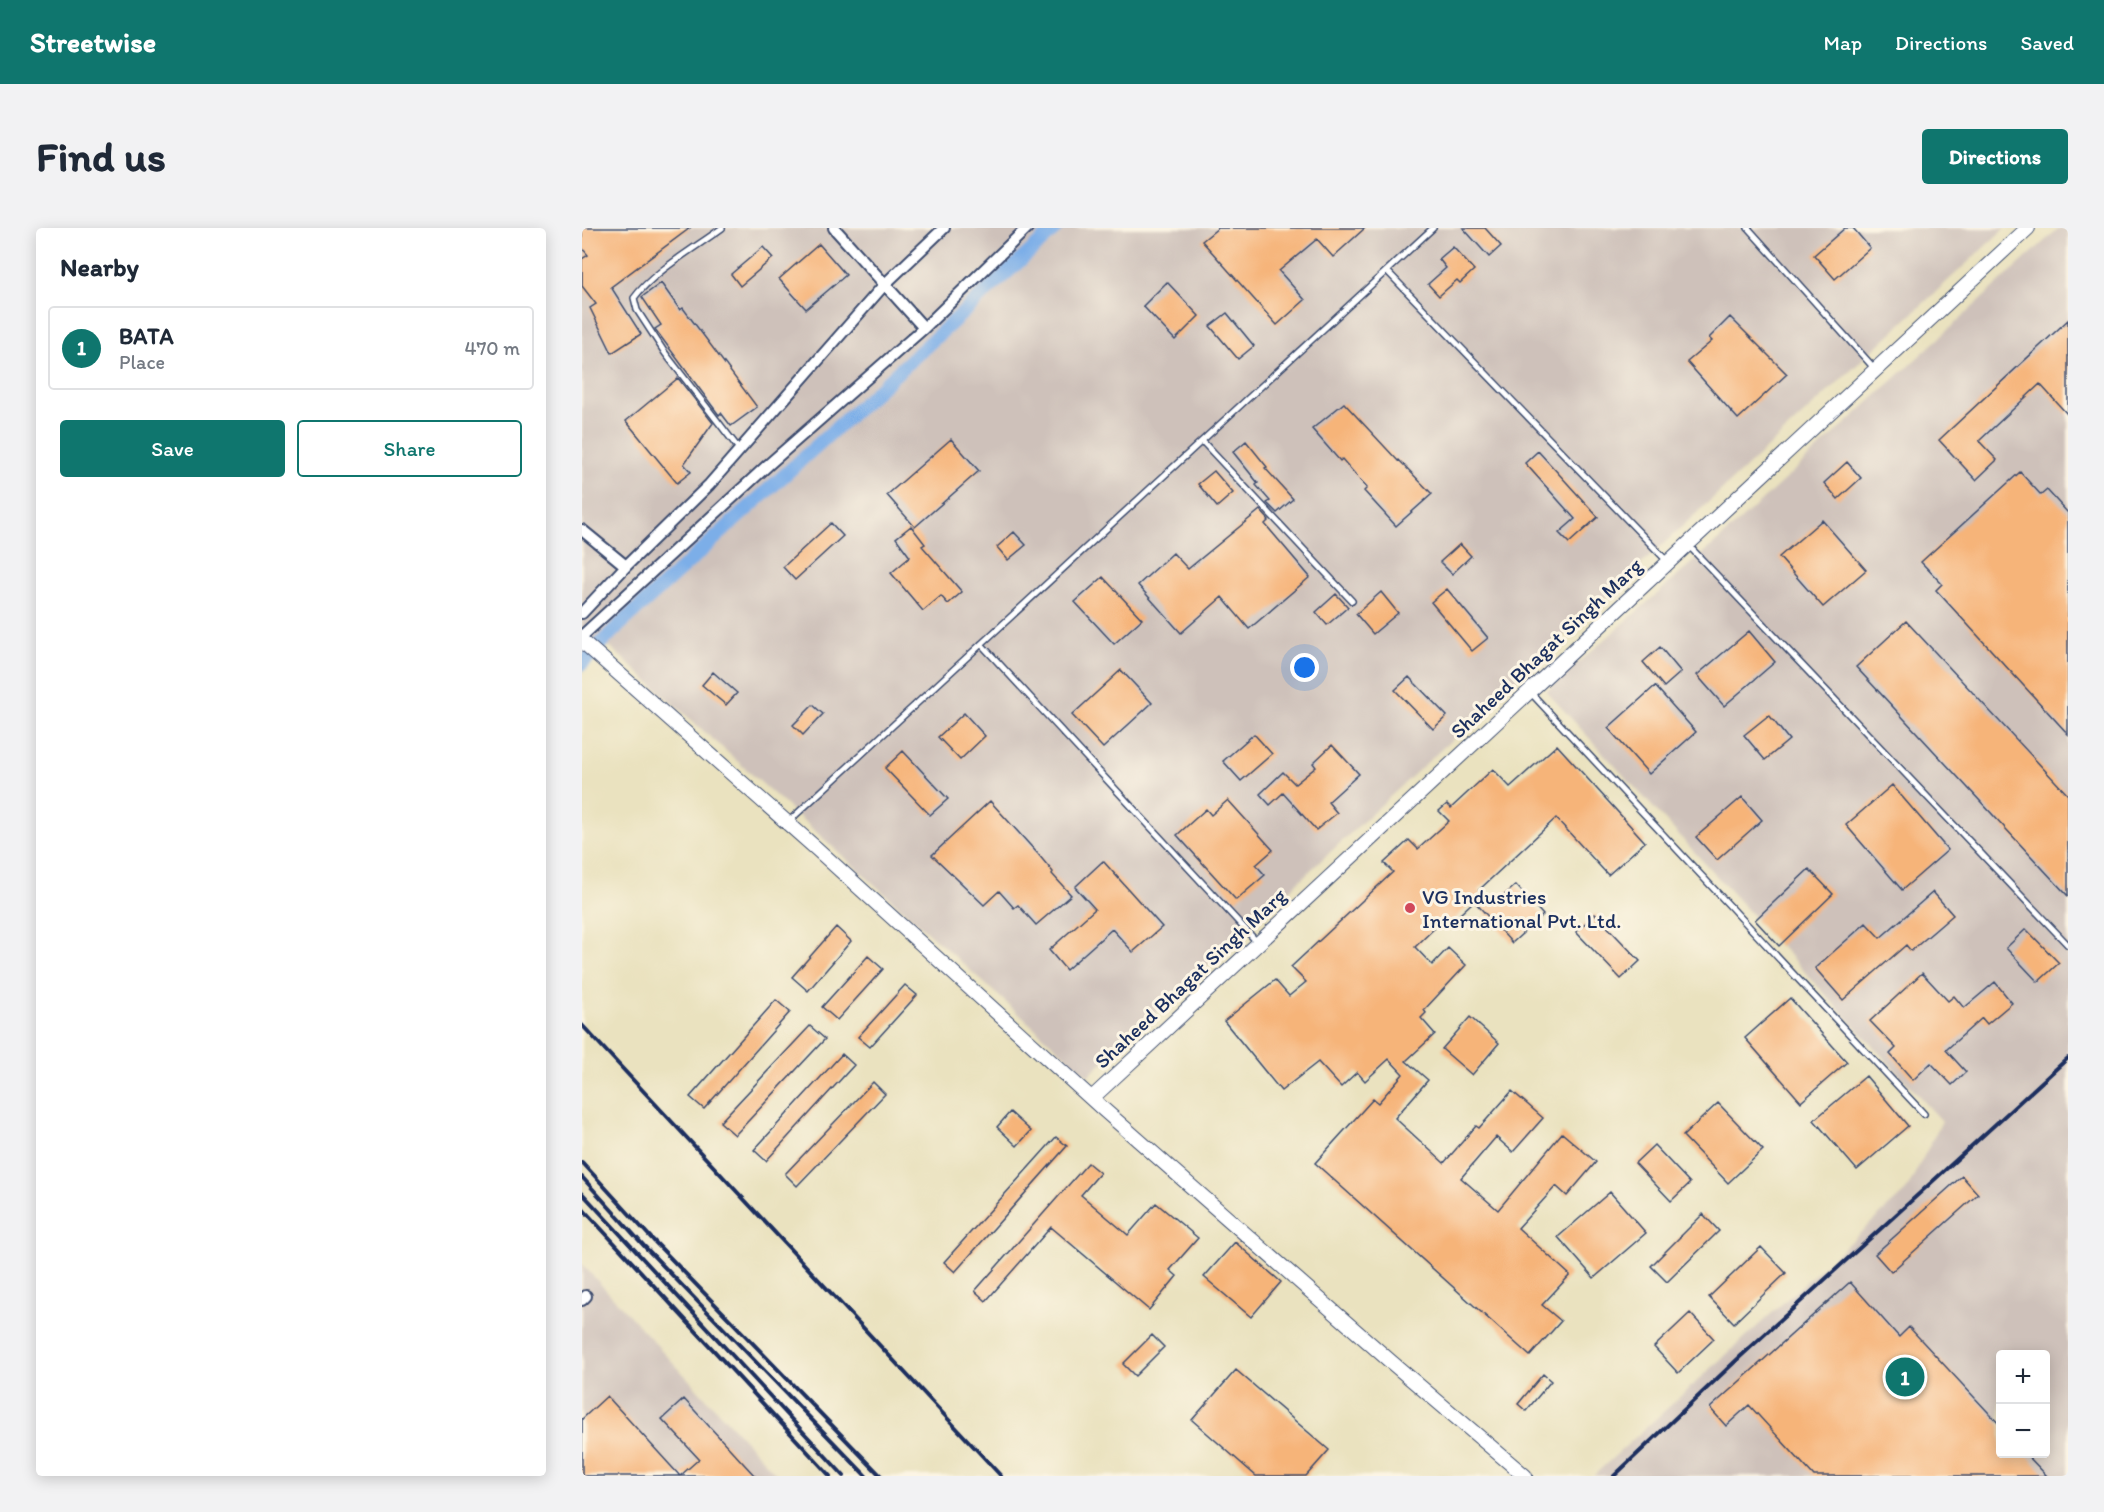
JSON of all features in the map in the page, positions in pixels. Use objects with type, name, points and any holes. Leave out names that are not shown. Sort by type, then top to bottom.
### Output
[{"type":"street","points":[[834,228],[924,328]]},
{"type":"street","points":[[582,614],[626,566],[709,485],[885,285],[944,228]]},
{"type":"street","points":[[1027,228],[924,328],[768,465],[583,640],[1092,1098],[1390,1361],[1525,1476]]},
{"type":"street","name":"Shaheed Bhagat Singh Marg","points":[[1092,1098],[2028,228]]},
{"type":"street","points":[[582,530],[626,566]]},
{"type":"lane","points":[[722,228],[654,277],[633,298],[637,310],[665,353],[740,449]]},
{"type":"lane","points":[[787,823],[1433,228]]},
{"type":"lane","points":[[1748,228],[1875,370]]},
{"type":"lane","points":[[1387,271],[1669,562]]},
{"type":"lane","points":[[1202,441],[1352,601]]},
{"type":"lane","points":[[1688,544],[2068,945]]},
{"type":"lane","points":[[981,644],[1258,943]]},
{"type":"lane","points":[[1530,691],[1924,1114]]},
{"type":"shaded area","points":[[582,228],[2005,228],[1088,1076],[610,647],[582,642]]},
{"type":"shaded area","points":[[2059,228],[2068,228],[2068,1476],[1593,1476],[1906,1191],[1942,1121],[1546,691],[1721,538]]},
{"type":"shaded area","points":[[582,1264],[778,1476],[582,1476]]},
{"type":"building","points":[[582,228],[690,228],[611,287],[641,334],[612,353],[590,308],[596,304],[582,286],[582,259],[588,255],[582,248]]},
{"type":"building","points":[[1218,228],[1365,228],[1333,257],[1317,239],[1279,271],[1305,300],[1277,325],[1202,241]]},
{"type":"building","points":[[1463,228],[1485,228],[1501,246],[1489,257]]},
{"type":"building","points":[[1845,228],[1853,228],[1870,248],[1835,279],[1814,255]]},
{"type":"building","points":[[819,244],[846,275],[806,309],[779,279]]},
{"type":"building","points":[[763,247],[773,258],[740,286],[731,274]]},
{"type":"building","points":[[1453,247],[1474,270],[1460,283],[1457,280],[1439,296],[1428,284],[1446,268],[1439,259]]},
{"type":"building","points":[[1167,282],[1199,316],[1175,340],[1143,306]]},
{"type":"building","points":[[661,283],[680,310],[683,308],[757,407],[731,426],[721,413],[719,415],[655,329],[661,325],[642,297]]},
{"type":"building","points":[[1227,313],[1254,346],[1238,359],[1210,326]]},
{"type":"building","points":[[1730,317],[1787,374],[1738,419],[1687,362],[1712,341],[1709,338]]},
{"type":"building","points":[[2068,320],[2068,415],[2040,384],[1979,441],[1997,460],[1976,480],[1939,440]]},
{"type":"building","points":[[678,378],[713,423],[684,464],[691,472],[677,483],[626,421]]},
{"type":"building","points":[[1344,403],[1432,494],[1396,526],[1364,491],[1367,488],[1342,459],[1340,461],[1312,429]]},
{"type":"building","points":[[951,439],[979,471],[915,527],[887,495]]},
{"type":"building","points":[[1246,441],[1267,467],[1265,468],[1293,499],[1277,513],[1267,503],[1270,501],[1256,485],[1258,483],[1233,452]]},
{"type":"building","points":[[1538,451],[1598,517],[1569,543],[1559,533],[1575,519],[1525,463]]},
{"type":"building","points":[[1847,462],[1861,478],[1838,499],[1824,483]]},
{"type":"building","points":[[1214,471],[1233,493],[1217,507],[1198,484]]},
{"type":"building","points":[[2020,472],[2041,495],[2047,490],[2068,513],[2068,734],[1936,590],[1942,584],[1921,562]]},
{"type":"building","points":[[1260,510],[1269,520],[1265,524],[1310,577],[1249,629],[1222,597],[1181,633],[1138,585],[1173,553],[1188,569]]},
{"type":"building","points":[[1822,520],[1866,570],[1823,607],[1779,557]]},
{"type":"building","points":[[831,523],[843,536],[795,580],[783,567]]},
{"type":"building","points":[[911,526],[925,544],[922,546],[962,592],[948,604],[941,596],[923,611],[891,573],[910,557],[896,538]]},
{"type":"building","points":[[1014,532],[1026,545],[1008,560],[997,547]]},
{"type":"building","points":[[1460,544],[1471,556],[1452,574],[1440,562]]},
{"type":"building","points":[[1103,577],[1142,619],[1114,644],[1075,602]]},
{"type":"building","points":[[1447,589],[1488,638],[1472,651],[1431,602]]},
{"type":"building","points":[[1381,592],[1398,613],[1373,634],[1356,614]]},
{"type":"building","points":[[1336,594],[1348,607],[1327,625],[1316,612]]},
{"type":"building","points":[[1906,621],[2068,795],[2068,896],[1856,667]]},
{"type":"building","points":[[1749,631],[1775,662],[1724,706],[1697,675]]},
{"type":"building","points":[[1660,647],[1681,672],[1664,687],[1643,662]]},
{"type":"building","points":[[1121,670],[1152,703],[1103,748],[1072,715]]},
{"type":"building","points":[[713,672],[737,693],[726,705],[702,685]]},
{"type":"building","points":[[1409,677],[1447,716],[1433,729],[1395,690]]},
{"type":"building","points":[[1655,686],[1696,732],[1649,774],[1608,728]]},
{"type":"building","points":[[813,705],[823,714],[803,735],[793,725]]},
{"type":"building","points":[[964,713],[985,736],[960,760],[938,737]]},
{"type":"building","points":[[1769,715],[1789,740],[1765,760],[1744,735]]},
{"type":"building","points":[[1254,734],[1272,754],[1241,781],[1223,761]]},
{"type":"building","points":[[1332,745],[1359,774],[1328,802],[1337,813],[1316,830],[1283,793],[1270,805],[1260,794],[1283,772],[1295,784],[1316,767],[1313,763]]},
{"type":"building","points":[[1557,745],[1645,842],[1608,875],[1556,818],[1479,890],[1493,905],[1516,885],[1543,915],[1512,943],[1474,901],[1445,928],[1440,923],[1415,947],[1432,965],[1448,948],[1466,965],[1424,1010],[1426,1013],[1421,1018],[1435,1034],[1406,1061],[1428,1080],[1395,1118],[1444,1163],[1476,1126],[1479,1128],[1512,1091],[1543,1118],[1513,1152],[1496,1137],[1461,1178],[1498,1210],[1562,1133],[1596,1162],[1567,1196],[1556,1186],[1518,1228],[1570,1275],[1542,1305],[1561,1321],[1530,1356],[1315,1163],[1373,1099],[1378,1103],[1403,1074],[1389,1059],[1365,1081],[1357,1072],[1341,1087],[1318,1062],[1281,1091],[1224,1021],[1275,980],[1289,996],[1306,982],[1291,967],[1393,872],[1384,863],[1409,840],[1418,849],[1449,821],[1439,811],[1447,804],[1451,808],[1493,769],[1510,787]]},
{"type":"building","points":[[903,751],[948,799],[930,815],[885,768]]},
{"type":"building","points":[[1892,785],[1948,850],[1902,890],[1846,825]]},
{"type":"building","points":[[1742,797],[1762,820],[1717,860],[1696,837]]},
{"type":"building","points":[[1228,800],[1273,850],[1256,865],[1265,875],[1236,900],[1177,835],[1206,809],[1211,815]]},
{"type":"building","points":[[990,801],[1071,895],[1036,925],[1018,905],[1014,908],[999,891],[984,905],[932,855]]},
{"type":"building","points":[[1103,861],[1162,927],[1133,952],[1112,929],[1066,970],[1049,950],[1095,909],[1075,887]]},
{"type":"building","points":[[1809,869],[1833,894],[1779,946],[1755,920]]},
{"type":"building","points":[[1933,892],[1953,915],[1911,951],[1906,945],[1843,1000],[1815,968],[1866,923],[1880,938]]},
{"type":"building","points":[[1595,914],[1640,961],[1621,979],[1576,932]]},
{"type":"building","points":[[836,927],[851,941],[808,991],[792,977]]},
{"type":"building","points":[[2026,929],[2059,963],[2038,982],[2006,948]]},
{"type":"building","points":[[868,956],[883,969],[837,1020],[822,1007]]},
{"type":"building","points":[[1922,973],[1948,1001],[1954,996],[1964,1008],[1995,982],[2012,1003],[1987,1024],[1982,1018],[1946,1050],[1966,1072],[1952,1085],[1931,1063],[1913,1080],[1890,1054],[1896,1048],[1870,1021]]},
{"type":"building","points":[[905,985],[917,995],[870,1047],[858,1037]]},
{"type":"building","points":[[1790,998],[1847,1062],[1801,1102],[1745,1038]]},
{"type":"building","points":[[776,1000],[790,1012],[704,1109],[690,1097]]},
{"type":"building","points":[[1470,1017],[1499,1043],[1472,1075],[1442,1049]]},
{"type":"building","points":[[810,1026],[825,1039],[735,1135],[720,1122]]},
{"type":"building","points":[[842,1054],[854,1065],[766,1161],[754,1150]]},
{"type":"building","points":[[1866,1076],[1908,1126],[1857,1170],[1814,1120]]},
{"type":"building","points":[[873,1082],[885,1094],[797,1186],[785,1174]]},
{"type":"building","points":[[1718,1103],[1763,1150],[1728,1183],[1683,1136]]},
{"type":"building","points":[[1010,1112],[1031,1131],[1017,1146],[997,1127]]},
{"type":"building","points":[[1056,1137],[1067,1146],[955,1272],[944,1262]]},
{"type":"building","points":[[1654,1145],[1690,1183],[1671,1201],[1635,1163]]},
{"type":"building","points":[[1088,1163],[1100,1173],[1081,1195],[1128,1235],[1156,1203],[1198,1238],[1170,1270],[1177,1276],[1149,1310],[1051,1227],[986,1301],[975,1291]]},
{"type":"building","points":[[1962,1176],[1978,1194],[1891,1272],[1875,1254]]},
{"type":"building","points":[[1610,1192],[1646,1233],[1594,1278],[1558,1237]]},
{"type":"building","points":[[1703,1214],[1719,1231],[1667,1282],[1651,1266]]},
{"type":"building","points":[[1235,1242],[1281,1282],[1251,1317],[1204,1277]]},
{"type":"building","points":[[1761,1247],[1786,1273],[1734,1323],[1709,1297]]},
{"type":"building","points":[[1850,1282],[1899,1337],[1909,1327],[1996,1421],[1996,1458],[2030,1458],[2047,1476],[1814,1476],[1749,1405],[1726,1426],[1710,1408]]},
{"type":"building","points":[[1690,1313],[1714,1339],[1678,1373],[1654,1347]]},
{"type":"building","points":[[1152,1335],[1164,1347],[1135,1376],[1123,1364]]},
{"type":"building","points":[[1236,1370],[1329,1450],[1306,1476],[1256,1476],[1192,1420]]},
{"type":"building","points":[[1543,1374],[1551,1381],[1526,1411],[1518,1404]]},
{"type":"building","points":[[607,1396],[680,1476],[582,1476],[582,1419]]},
{"type":"building","points":[[684,1399],[755,1476],[680,1476],[699,1459],[662,1419]]},
{"type":"waterway","points":[[582,664],[613,631],[1056,228]]},
{"type":"railway","points":[[582,1025],[1001,1476]]},
{"type":"railway","points":[[1614,1476],[1741,1356],[2068,1058]]},
{"type":"railway","points":[[582,1162],[653,1240],[881,1476]]},
{"type":"railway","points":[[582,1177],[645,1247],[866,1476]]},
{"type":"railway","points":[[582,1193],[844,1476]]},
{"type":"railway","points":[[582,1208],[830,1476]]},
{"type":"place","name":"VG Industries International Pvt. Ltd.","points":[[1410,908]]},
{"type":"place","name":"BATA","points":[[1905,1377]]}]
